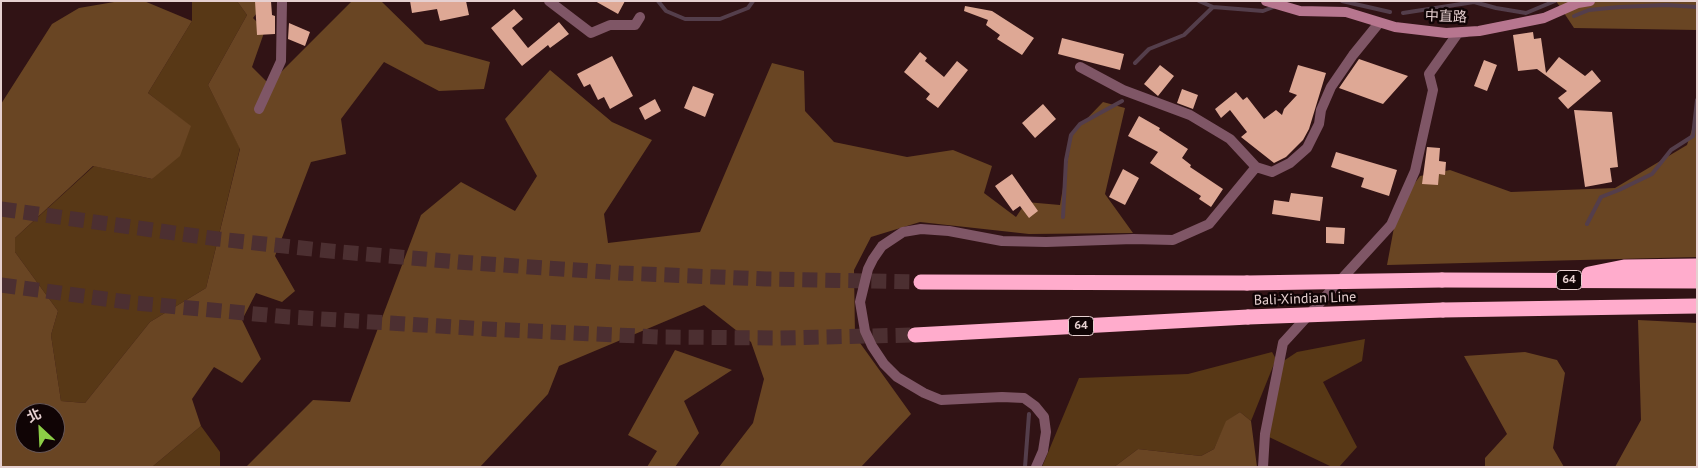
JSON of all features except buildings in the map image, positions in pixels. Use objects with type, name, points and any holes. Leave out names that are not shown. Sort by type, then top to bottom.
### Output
[{"type":"highway","points":[[1551,280],[1624,267],[1697,266]]},
{"type":"highway","name":"Bali-Xindian Line","points":[[921,282],[1697,281]]},
{"type":"highway","name":"Bali-Xindian Line","points":[[915,335],[1248,317],[1443,310],[1697,306]]},
{"type":"highway","points":[[1591,309],[1697,314]]},
{"type":"street","points":[[259,109],[282,61],[282,1]]},
{"type":"street","points":[[549,1],[591,33],[610,25],[635,25],[640,17]]},
{"type":"street","name":"中直路","points":[[1269,2],[1300,11],[1346,12],[1395,27],[1446,33],[1479,31],[1544,18],[1578,2],[1590,1]]},
{"type":"street","points":[[1080,68],[1123,90],[1190,115],[1230,139],[1256,167],[1272,172],[1290,163],[1307,148],[1319,124],[1321,110],[1331,87],[1353,55],[1379,23]]},
{"type":"street","points":[[1263,467],[1266,434],[1283,343],[1391,225],[1415,171],[1433,90],[1429,74],[1458,33],[1479,31]]},
{"type":"street","points":[[1036,467],[1043,451],[1046,432],[1044,416],[1024,398],[1002,397],[941,400],[924,393],[897,377],[884,364],[865,331],[860,302],[868,269],[877,252],[886,243],[903,232],[921,229],[949,231],[1002,242],[1173,240],[1209,224],[1256,167]]},
{"type":"shaded area","points":[[120,1],[144,1],[192,21],[148,93],[191,126],[180,156],[152,179],[93,166],[15,238],[15,252],[58,311],[51,335],[61,401],[85,403],[150,322],[206,288],[240,149],[208,85],[247,15],[237,1],[266,1],[253,18],[265,30],[252,67],[269,84],[352,1],[381,1],[425,44],[490,62],[484,89],[439,91],[384,62],[341,119],[346,154],[311,162],[275,256],[295,291],[282,302],[256,293],[242,320],[261,359],[242,383],[214,367],[192,399],[201,426],[152,467],[1,467],[1,104],[52,24],[79,8]]},
{"type":"shaded area","points":[[192,1],[237,1],[247,15],[208,85],[240,148],[206,288],[150,322],[85,403],[61,401],[51,335],[58,311],[15,252],[15,238],[94,166],[152,179],[190,126],[148,93],[192,21]]},
{"type":"shaded area","points":[[1556,1],[1697,1],[1697,30],[1574,28]]},
{"type":"shaded area","points":[[772,63],[804,71],[805,111],[834,142],[907,157],[953,150],[992,166],[984,193],[1016,217],[1026,202],[1060,205],[1072,134],[1103,102],[1125,108],[1105,194],[1133,233],[1029,234],[920,222],[871,237],[854,270],[855,336],[911,414],[861,467],[719,467],[753,423],[764,379],[751,342],[704,305],[559,366],[548,394],[480,467],[246,467],[313,400],[350,402],[421,215],[461,182],[515,211],[537,176],[505,119],[550,70],[612,122],[652,140],[604,214],[608,243],[700,232]]},
{"type":"shaded area","points":[[1697,114],[1697,257],[1387,265],[1398,206],[1420,176],[1450,170],[1511,192],[1615,188],[1687,145]]},
{"type":"shaded area","points":[[1638,320],[1697,323],[1697,467],[1615,467],[1641,420]]},
{"type":"shaded area","points":[[1365,339],[1362,361],[1323,382],[1357,447],[1339,467],[1332,467],[1269,437],[1282,362],[1297,352]]},
{"type":"shaded area","points":[[675,350],[732,370],[684,401],[699,433],[675,467],[647,467],[657,451],[628,435]]},
{"type":"shaded area","points":[[1272,352],[1276,359],[1251,421],[1240,412],[1227,421],[1214,449],[1201,456],[1138,449],[1114,467],[1042,467],[1079,378],[1188,374]]},
{"type":"shaded area","points":[[1525,352],[1557,360],[1565,373],[1553,448],[1564,467],[1485,467],[1485,458],[1507,434],[1464,356]]},
{"type":"shaded area","points":[[1240,412],[1251,421],[1257,467],[1114,467],[1138,449],[1201,456],[1214,449],[1226,421]]},
{"type":"shaded area","points":[[201,426],[220,452],[220,467],[152,467]]},
{"type":"waterway","points":[[658,1],[666,11],[685,19],[720,19],[748,8],[753,1]]},
{"type":"waterway","points":[[1199,1],[1213,7],[1263,11],[1276,6]]},
{"type":"waterway","points":[[1342,1],[1390,12]]},
{"type":"waterway","points":[[1403,13],[1474,2],[1526,13],[1555,1]]},
{"type":"waterway","points":[[1574,16],[1589,10],[1619,7],[1666,5],[1697,7]]},
{"type":"waterway","points":[[1135,63],[1149,49],[1184,35],[1213,7]]},
{"type":"waterway","points":[[1587,224],[1601,197],[1652,174],[1671,150],[1693,136],[1697,100]]},
{"type":"waterway","points":[[1063,217],[1066,160],[1071,135],[1080,124],[1122,101]]},
{"type":"waterway","points":[[1025,467],[1029,414]]},
{"type":"tunnel","points":[[1,209],[218,239],[458,262],[620,273],[766,279],[921,282]]},
{"type":"tunnel","points":[[1,285],[135,303],[289,317],[488,329],[659,337],[779,338],[915,335]]}]
